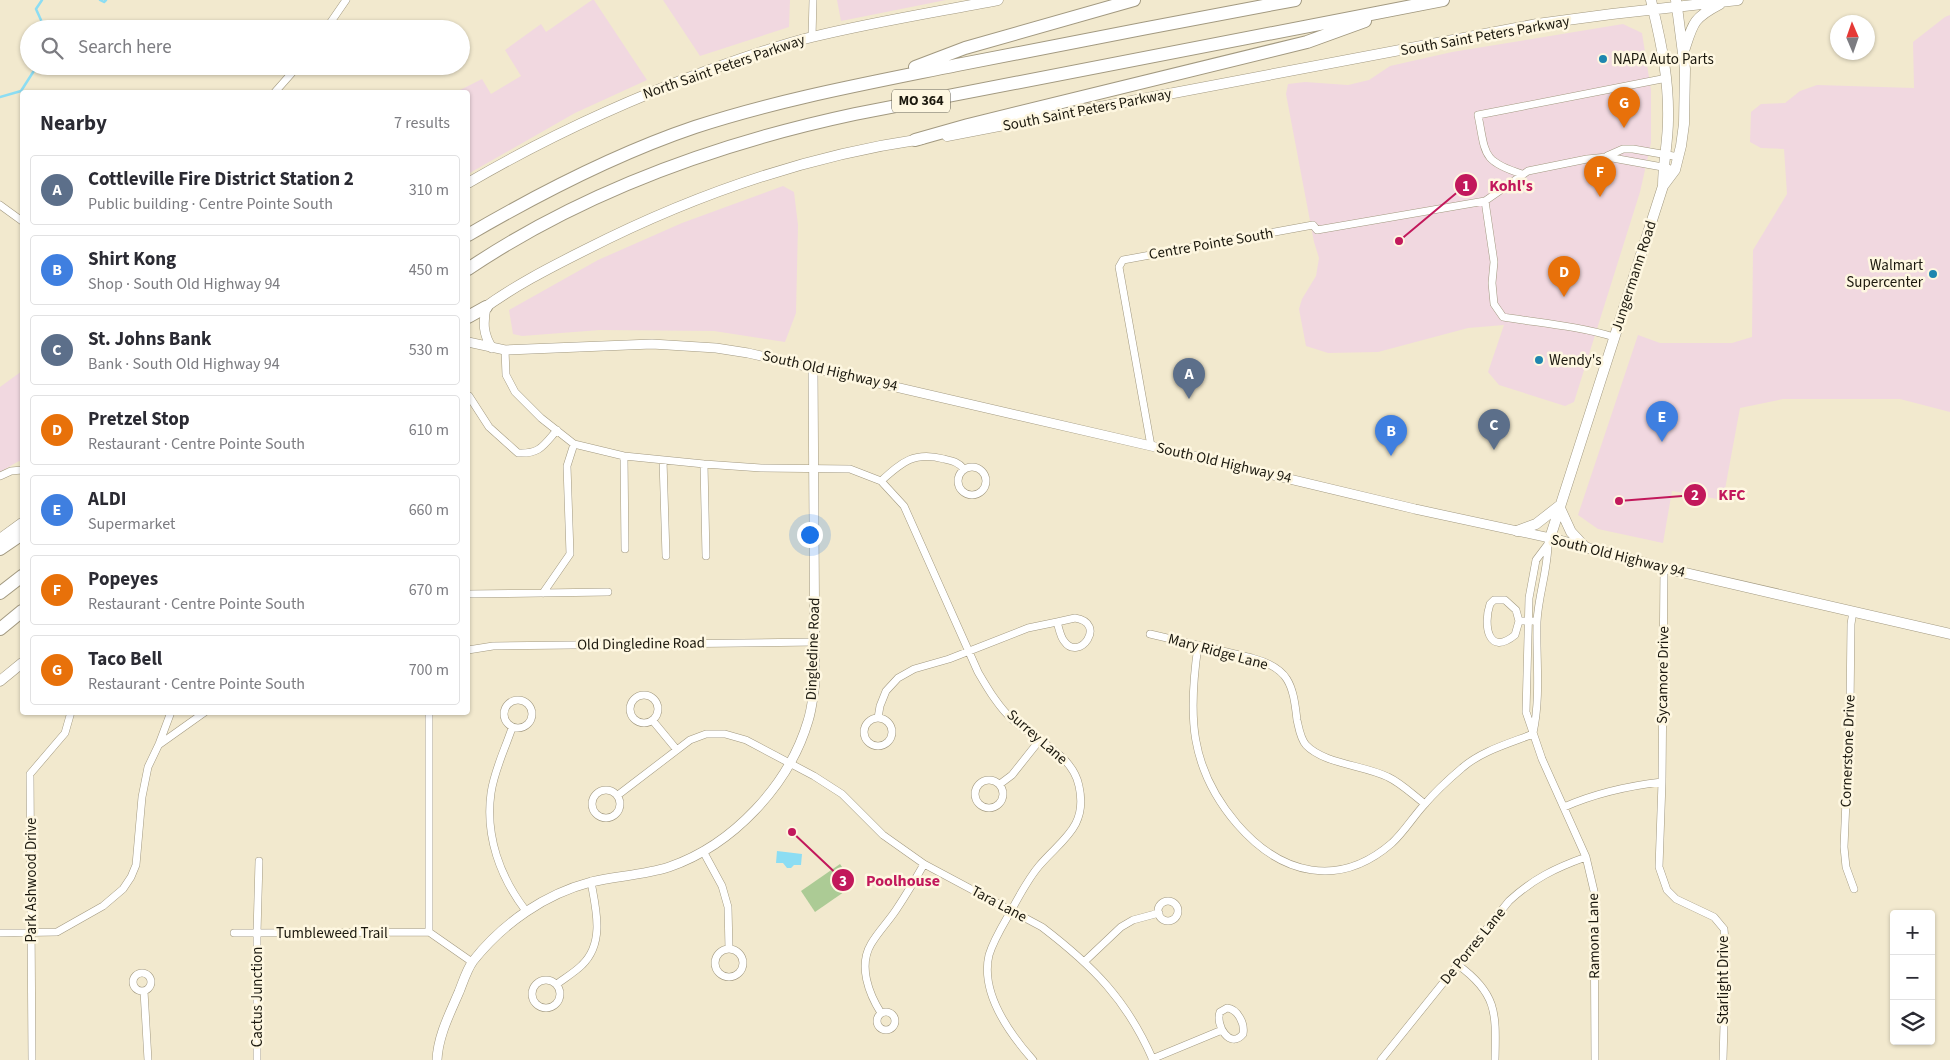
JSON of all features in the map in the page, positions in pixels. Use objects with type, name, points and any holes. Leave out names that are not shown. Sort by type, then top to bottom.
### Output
[{"type":"highway","points":[[880,80],[965,48],[1134,0]]},
{"type":"highway","name":"MO 364","points":[[470,234],[564,182],[649,144],[739,113],[794,98],[880,80],[1295,0]]},
{"type":"highway","name":"MO 364","points":[[470,268],[521,236],[611,190],[708,153],[771,134],[856,114],[1443,0]]},
{"type":"highway","points":[[915,140],[968,125],[1307,42],[1400,8]]},
{"type":"highway","points":[[470,318],[486,307]]},
{"type":"highway","points":[[0,548],[20,535]]},
{"type":"highway","points":[[0,594],[20,578]]},
{"type":"highway","points":[[0,629],[20,614]]},
{"type":"main road","name":"North Saint Peters Parkway","points":[[470,182],[552,136],[610,109],[656,90],[772,48],[812,37],[998,0]]},
{"type":"main road","name":"South Saint Peters Parkway","points":[[486,307],[563,261],[630,227],[693,201],[789,169],[850,153],[1537,24],[1652,5],[1738,0]]},
{"type":"main road","points":[[1683,55],[1695,21],[1702,14],[1725,2]]},
{"type":"main road","name":"Jungermann Road","points":[[1663,186],[1675,170],[1684,124],[1683,55],[1676,3]]},
{"type":"main road","name":"Jungermann Road","points":[[1549,541],[1663,186],[1668,118],[1666,78],[1663,53],[1652,5]]},
{"type":"main road","points":[[1517,531],[1536,524],[1559,506],[1571,532],[1586,548]]},
{"type":"main road","points":[[0,539],[20,524]]},
{"type":"main road","name":"South Old Highway 94","points":[[1549,541],[1586,548],[1664,568],[1950,634]]},
{"type":"main road","points":[[0,681],[20,666]]},
{"type":"street","points":[[332,20],[346,0]]},
{"type":"street","points":[[812,37],[813,0]]},
{"type":"street","points":[[277,90],[290,75]]},
{"type":"street","points":[[1522,174],[1490,160],[1486,153],[1478,116],[1666,78]]},
{"type":"street","name":"Centre Pointe South","points":[[1151,446],[1119,267],[1123,260],[1313,225],[1317,230],[1485,201],[1503,190],[1522,174],[1537,168],[1607,157],[1623,149],[1679,157]]},
{"type":"street","name":"Centre Pointe South","points":[[1607,157],[1675,170]]},
{"type":"street","points":[[1485,201],[1494,262],[1492,283],[1494,304],[1503,317],[1591,330],[1614,337]]},
{"type":"street","points":[[0,205],[20,220]]},
{"type":"street","points":[[486,307],[484,330],[492,348]]},
{"type":"street","name":"South Old Highway 94","points":[[470,342],[505,350],[614,344],[684,345],[748,353],[1415,509],[1517,531],[1549,541]]},
{"type":"street","points":[[505,350],[506,375],[515,392],[541,418],[574,444],[624,456],[704,464],[813,470],[850,469],[881,481],[911,458],[932,456],[959,463],[964,469]]},
{"type":"street","name":"Dingledine Road","points":[[437,1060],[443,1031],[472,962],[501,931],[526,910],[559,893],[591,882],[662,868],[682,862],[703,851],[742,825],[766,800],[790,764],[808,721],[815,683],[813,368]]},
{"type":"street","points":[[470,398],[489,427],[518,454],[532,454],[539,451],[557,430]]},
{"type":"street","points":[[543,593],[570,554],[567,466],[574,444]]},
{"type":"street","points":[[624,456],[626,549]]},
{"type":"street","points":[[663,460],[666,556]]},
{"type":"street","points":[[704,464],[706,556]]},
{"type":"street","points":[[972,466],[984,473],[986,477],[985,486],[979,493],[966,494],[959,488],[958,478],[964,469],[972,466]]},
{"type":"street","points":[[0,476],[11,471],[20,470]]},
{"type":"street","name":"Surrey Lane","points":[[881,481],[904,506],[969,652],[991,693],[1012,720],[1058,753],[1072,768],[1079,785],[1081,800],[1078,819],[1071,834],[1038,867],[996,936],[990,954],[988,976],[992,994],[1009,1029],[1033,1060]]},
{"type":"street","points":[[1198,646],[1192,706],[1194,733],[1203,768],[1218,798],[1234,821],[1269,852],[1302,868],[1315,871],[1345,870],[1368,861],[1394,841],[1424,804],[1463,767],[1478,757],[1533,734],[1538,712],[1537,622],[1548,562],[1549,541]]},
{"type":"street","name":"Ramona Lane","points":[[1549,541],[1536,560],[1529,598],[1526,712],[1542,758],[1586,857],[1592,878],[1596,904],[1595,1060]]},
{"type":"street","name":"Sycamore Drive","points":[[1662,782],[1664,568]]},
{"type":"street","points":[[470,594],[608,592]]},
{"type":"street","points":[[1500,599],[1510,602],[1516,610],[1519,620],[1516,635],[1509,640],[1502,643],[1491,639],[1487,629],[1488,610],[1494,600],[1500,599]]},
{"type":"street","name":"Cornerstone Drive","points":[[1853,611],[1851,624],[1850,708],[1844,847],[1846,867],[1854,889]]},
{"type":"street","points":[[878,718],[886,691],[898,678],[914,669],[969,652],[1028,628],[1076,618],[1088,625],[1090,629],[1089,638],[1083,645],[1070,646],[1063,640],[1057,622]]},
{"type":"street","points":[[1519,620],[1537,622]]},
{"type":"street","name":"Mary Ridge Lane","points":[[1150,634],[1268,662],[1279,669],[1292,687],[1299,730],[1304,743],[1315,753],[1373,770],[1390,778],[1424,804]]},
{"type":"street","name":"Old Dingledine Road","points":[[470,650],[493,646],[815,642]]},
{"type":"street","points":[[1526,685],[1537,685]]},
{"type":"street","points":[[648,694],[658,704],[658,713],[653,721],[643,723],[632,716],[630,706],[639,695],[648,694]]},
{"type":"street","points":[[522,700],[530,705],[533,714],[530,723],[522,728],[512,728],[504,717],[505,707],[512,701],[522,700]]},
{"type":"street","name":"Park Ashwood Drive","points":[[32,1060],[30,774],[65,734],[70,715]]},
{"type":"street","points":[[0,933],[50,933],[64,929],[104,906],[127,883],[136,865],[142,797],[148,767],[171,715]]},
{"type":"street","points":[[159,744],[201,715]]},
{"type":"street","points":[[429,715],[429,932],[472,962]]},
{"type":"street","points":[[878,718],[888,722],[892,730],[890,739],[883,745],[878,746],[866,740],[863,730],[867,722],[878,718]]},
{"type":"street","points":[[653,721],[677,750]]},
{"type":"street","points":[[512,728],[491,792],[492,832],[496,860],[526,910]]},
{"type":"street","name":"Tara Lane","points":[[618,795],[690,740],[706,734],[725,734],[746,740],[814,776],[842,794],[883,835],[924,864],[1042,927],[1085,961],[1110,987],[1125,1009],[1153,1059]]},
{"type":"street","points":[[1000,784],[1012,775],[1039,741]]},
{"type":"street","points":[[992,780],[1000,784],[1003,798],[998,805],[989,808],[977,801],[975,792],[983,781],[992,780]]},
{"type":"street","points":[[1564,807],[1588,796],[1614,789],[1662,782]]},
{"type":"street","name":"Starlight Drive","points":[[1662,782],[1659,867],[1662,880],[1667,890],[1676,898],[1714,917],[1724,929],[1726,952],[1724,1060]]},
{"type":"street","points":[[610,790],[618,795],[620,809],[615,816],[605,819],[596,815],[592,802],[596,794],[610,790]]},
{"type":"street","points":[[703,851],[722,886],[728,907],[729,949]]},
{"type":"street","name":"De Porres Lane","points":[[1381,1060],[1509,901],[1525,886],[1545,873],[1586,857]]},
{"type":"street","name":"Cactus Junction","points":[[257,1060],[259,861]]},
{"type":"street","points":[[881,1013],[872,998],[865,964],[870,945],[897,909],[924,864]]},
{"type":"street","points":[[557,984],[583,965],[591,953],[596,935],[597,917],[591,882]]},
{"type":"street","points":[[1085,961],[1120,926],[1133,920],[1159,914]]},
{"type":"street","name":"Tumbleweed Trail","points":[[234,933],[429,932]]},
{"type":"street","points":[[729,949],[741,954],[744,963],[741,972],[728,978],[719,974],[716,970],[715,961],[719,952],[729,949]]},
{"type":"street","points":[[1458,965],[1483,988],[1492,1005],[1495,1017],[1495,1060]]},
{"type":"street","points":[[545,980],[557,984],[561,994],[558,1003],[546,1009],[537,1005],[532,997],[536,984],[545,980]]},
{"type":"street","points":[[144,991],[148,1060]]},
{"type":"street","points":[[1227,1008],[1234,1010],[1243,1027],[1243,1034],[1240,1038],[1232,1040],[1222,1030],[1218,1016],[1220,1012],[1227,1008]]},
{"type":"street","points":[[1153,1059],[1222,1030]]},
{"type":"shaded area","points":[[594,0],[647,80],[575,113],[470,173],[470,90],[460,90],[482,79],[491,94],[521,76],[505,50],[541,24],[546,32]]},
{"type":"shaded area","points":[[663,0],[790,0],[789,27],[700,56]]},
{"type":"shaded area","points":[[837,0],[946,0],[841,21]]},
{"type":"shaded area","points":[[1950,15],[1950,412],[1900,399],[1783,399],[1740,408],[1723,500],[1672,491],[1663,543],[1598,529],[1578,515],[1638,335],[1660,343],[1732,343],[1752,337],[1753,250],[1787,194],[1784,149],[1761,148],[1750,142],[1751,112],[1761,104],[1785,103],[1800,91],[1817,85],[1914,88],[1913,42]]},
{"type":"shaded area","points":[[1623,24],[1642,33],[1651,90],[1651,143],[1640,192],[1574,402],[1565,406],[1499,385],[1488,372],[1504,325],[1468,328],[1378,352],[1328,353],[1306,346],[1299,309],[1302,299],[1316,276],[1319,258],[1314,242],[1286,94],[1288,84],[1305,82],[1348,85],[1369,80],[1390,66],[1452,52]]},
{"type":"shaded area","points":[[783,186],[794,192],[798,225],[796,313],[785,342],[714,331],[600,330],[522,336],[513,334],[509,310],[598,260],[682,223]]},
{"type":"shaded area","points":[[20,372],[20,461],[0,472],[0,387]]},
{"type":"green space","points":[[840,864],[854,885],[815,912],[801,891]]},
{"type":"water","points":[[777,851],[802,854],[801,865],[787,868],[783,863],[776,863]]},
{"type":"waterway","points":[[41,20],[36,9],[42,0]]},
{"type":"waterway","points":[[100,0],[104,2],[106,0]]},
{"type":"waterway","points":[[22,90],[31,75]]},
{"type":"waterway","points":[[0,97],[20,91]]},
{"type":"place","name":"NAPA Auto Parts","points":[[1603,59]]},
{"type":"place","name":"Taco Bell","points":[[1624,128]]},
{"type":"place","name":"Popeyes","points":[[1600,197]]},
{"type":"place","name":"Kohl's","points":[[1399,241]]},
{"type":"place","name":"Walmart Supercenter","points":[[1933,274]]},
{"type":"place","name":"Pretzel Stop","points":[[1564,297]]},
{"type":"place","name":"Wendy's","points":[[1539,360]]},
{"type":"place","name":"Cottleville Fire District Station 2","points":[[1189,399]]},
{"type":"place","name":"ALDI","points":[[1662,442]]},
{"type":"place","name":"St. Johns Bank","points":[[1494,450]]},
{"type":"place","name":"Shirt Kong","points":[[1391,456]]},
{"type":"place","name":"KFC","points":[[1619,501]]},
{"type":"place","name":"Poolhouse","points":[[792,832]]}]
